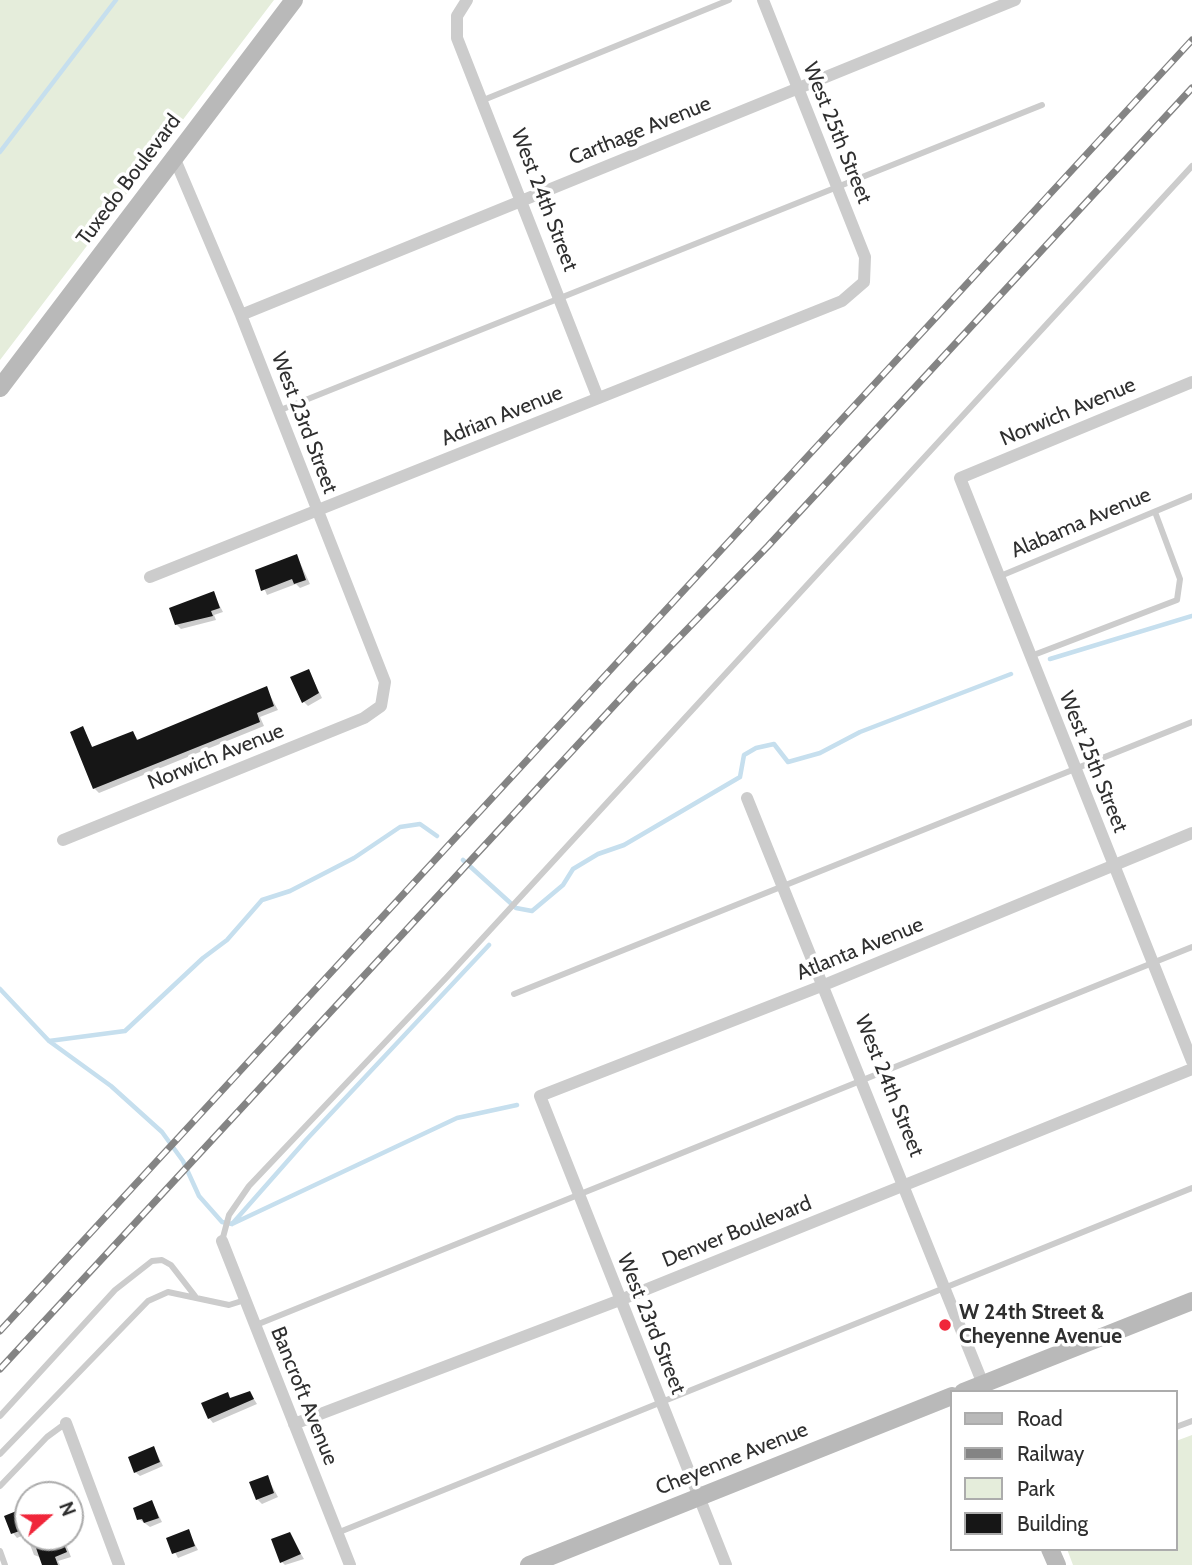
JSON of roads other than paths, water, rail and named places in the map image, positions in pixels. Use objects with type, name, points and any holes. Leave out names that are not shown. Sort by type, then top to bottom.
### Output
[{"type":"street","name":"Tuxedo Boulevard","points":[[0,388],[294,0]]},
{"type":"street","name":"West 24th Street","points":[[467,0],[457,16],[457,38],[598,398]]},
{"type":"street","name":"West 25th Street","points":[[763,0],[865,257],[864,282]]},
{"type":"street","name":"Carthage Avenue","points":[[241,315],[1015,0]]},
{"type":"street","name":"West 23rd Street","points":[[174,158],[241,315],[385,682],[381,706]]},
{"type":"street","name":"Adrian Avenue","points":[[150,577],[842,301],[864,282]]},
{"type":"street","name":"Norwich Avenue","points":[[960,478],[1192,382]]},
{"type":"street","name":"West 25th Street","points":[[960,478],[1192,1060]]},
{"type":"street","name":"Norwich Avenue","points":[[63,840],[364,718],[381,706]]},
{"type":"street","name":"West 24th Street","points":[[747,798],[985,1388]]},
{"type":"street","name":"Atlanta Avenue","points":[[540,1096],[824,985],[1192,833]]},
{"type":"street","name":"Denver Boulevard","points":[[295,1424],[620,1300],[1192,1069]]},
{"type":"street","name":"West 23rd Street","points":[[540,1096],[726,1565]]},
{"type":"street","name":"Bancroft Avenue","points":[[222,1241],[350,1565]]},
{"type":"street","points":[[985,1388],[1192,1301]]},
{"type":"street","name":"Cheyenne Avenue","points":[[528,1565],[950,1397]]},
{"type":"street","points":[[66,1423],[119,1565]]},
{"type":"lane","points":[[481,101],[729,0]]},
{"type":"lane","points":[[278,411],[1042,105]]},
{"type":"lane","points":[[222,1241],[229,1215],[249,1185],[524,892],[1192,166]]},
{"type":"lane","name":"Alabama Avenue","points":[[999,576],[1192,496]]},
{"type":"lane","points":[[1030,656],[1177,600],[1181,590],[1180,579],[1155,512]]},
{"type":"lane","points":[[514,994],[1192,722]]},
{"type":"lane","points":[[255,1325],[1192,947]]},
{"type":"lane","points":[[337,1533],[1192,1188]]},
{"type":"lane","points":[[0,1416],[115,1290],[152,1261],[162,1260],[171,1265],[195,1296]]},
{"type":"lane","points":[[0,1454],[148,1301],[168,1292],[229,1305],[245,1300]]},
{"type":"lane","points":[[0,1486],[47,1437],[66,1423]]},
{"type":"lane","points":[[0,1551],[5,1565]]},
{"type":"waterway","points":[[0,152],[116,0]]},
{"type":"waterway","points":[[1050,659],[1192,616]]},
{"type":"waterway","points":[[463,860],[516,908],[532,911],[563,885],[573,869],[598,854],[624,845],[740,777],[744,755],[756,748],[774,744],[788,762],[820,753],[860,732],[1011,674]]},
{"type":"waterway","points":[[49,1041],[125,1031],[203,958],[227,940],[262,900],[290,891],[354,858],[400,827],[420,824],[437,836]]},
{"type":"waterway","points":[[232,1224],[307,1139],[489,945]]},
{"type":"waterway","points":[[0,989],[49,1041],[111,1086],[162,1132],[183,1161],[199,1196],[222,1222],[232,1224],[457,1118],[517,1105]]},
{"type":"railway","points":[[0,1331],[1192,40]]},
{"type":"railway","points":[[0,1369],[634,684],[768,546],[1192,88]]},
{"type":"place","name":"W 24th Street & Cheyenne Avenue","points":[[945,1325]]}]
